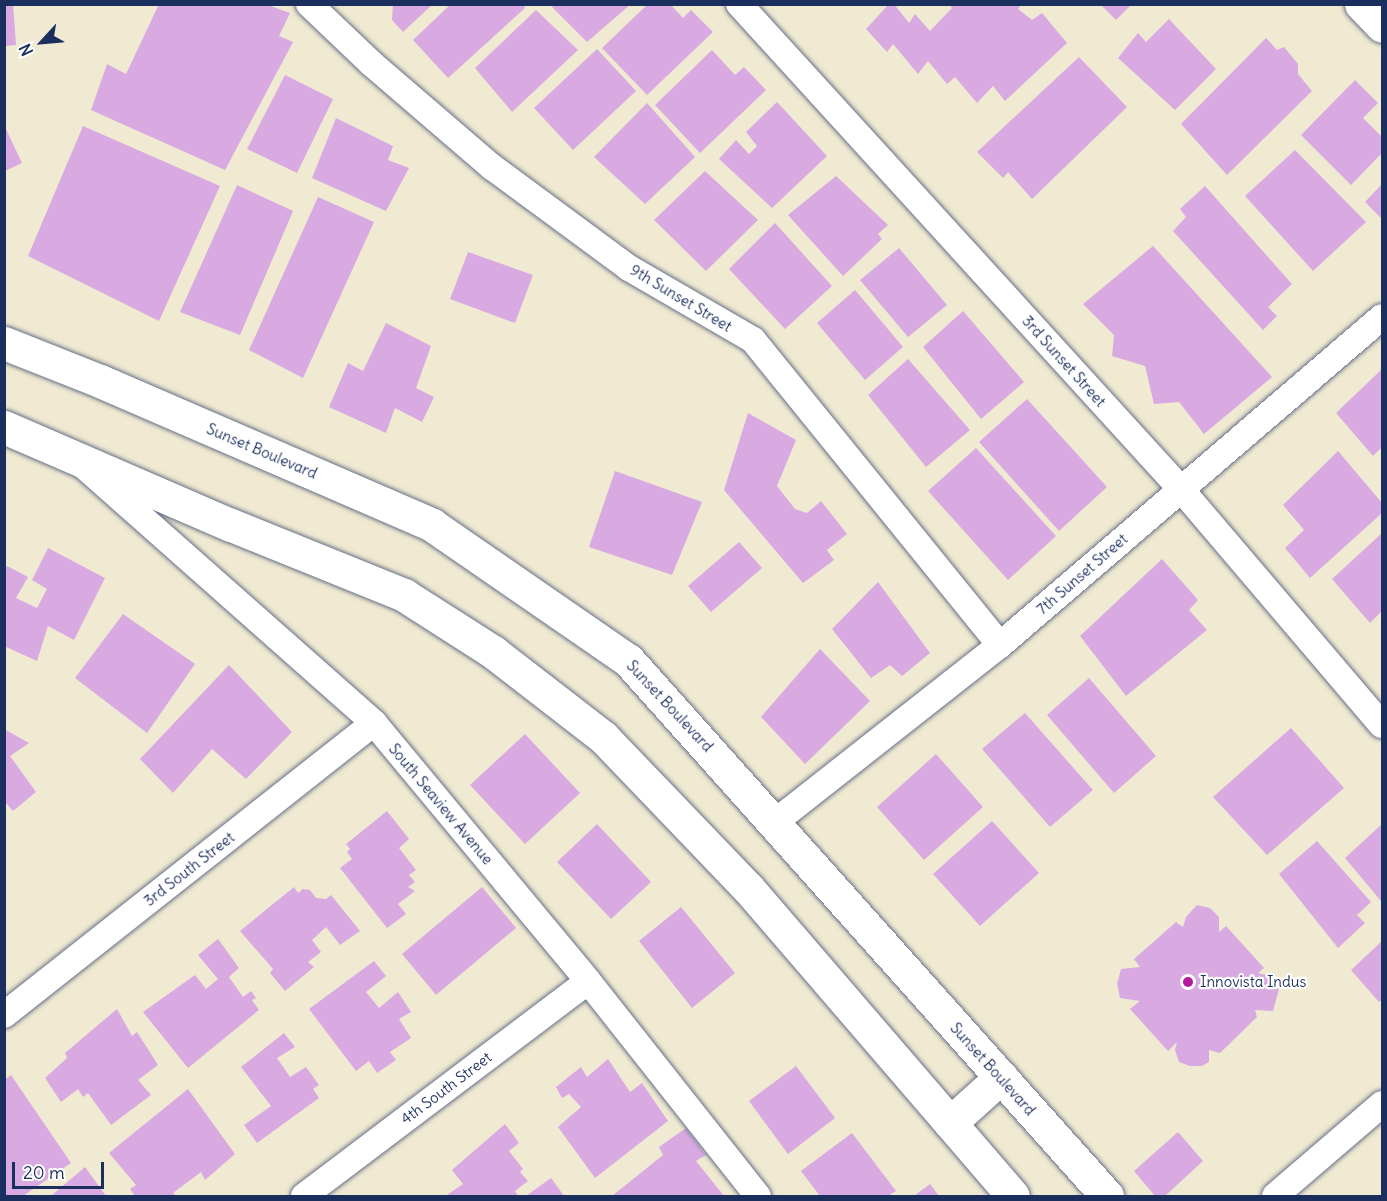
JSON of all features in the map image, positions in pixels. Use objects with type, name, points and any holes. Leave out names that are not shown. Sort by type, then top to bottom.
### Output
[{"type":"main road","points":[[1361,4],[1383,26]]},
{"type":"main road","points":[[4,328],[100,381]]},
{"type":"main road","name":"Sunset Boulevard","points":[[4,344],[100,381],[442,531],[628,660],[775,822],[1107,1197]]},
{"type":"main road","points":[[4,427],[404,595],[493,652],[603,737],[748,888],[1013,1197]]},
{"type":"main road","points":[[950,1123],[1001,1077]]},
{"type":"street","name":"9th Sunset Street","points":[[309,4],[371,63],[492,167],[629,268],[753,340],[1000,645]]},
{"type":"street","name":"3rd Sunset Street","points":[[739,4],[1180,488],[1383,725]]},
{"type":"street","name":"7th Sunset Street","points":[[775,822],[1000,645],[1180,488],[1383,317]]},
{"type":"street","name":"South Seaview Avenue","points":[[74,458],[374,723],[588,981],[758,1197]]},
{"type":"street","name":"3rd South Street","points":[[4,1015],[374,723]]},
{"type":"street","name":"4th South Street","points":[[304,1197],[588,981]]},
{"type":"street","points":[[1275,1197],[1383,1104]]},
{"type":"building","points":[[4,4],[13,4],[16,45],[4,46]]},
{"type":"building","points":[[159,4],[265,4],[290,13],[279,36],[293,42],[225,170],[91,110],[107,64],[126,74]]},
{"type":"building","points":[[393,4],[433,4],[403,32],[392,20]]},
{"type":"building","points":[[451,4],[523,4],[525,8],[448,78],[413,40]]},
{"type":"building","points":[[554,4],[631,4],[587,42],[552,7]]},
{"type":"building","points":[[648,4],[670,4],[683,18],[691,10],[713,32],[647,95],[602,48]]},
{"type":"building","points":[[889,4],[894,4],[909,23],[915,14],[930,31],[952,8],[949,4],[1022,4],[1018,9],[1032,20],[1042,13],[1067,43],[1005,101],[993,86],[977,103],[955,77],[947,84],[928,61],[918,74],[893,44],[887,52],[866,29]]},
{"type":"building","points":[[1100,4],[1132,4],[1116,20]]},
{"type":"building","points":[[536,10],[578,50],[512,112],[475,68]]},
{"type":"building","points":[[1169,19],[1216,69],[1175,110],[1118,58],[1138,33],[1146,42]]},
{"type":"building","points":[[1266,38],[1277,50],[1284,47],[1298,64],[1298,74],[1312,91],[1227,175],[1181,124]]},
{"type":"building","points":[[597,49],[636,91],[573,150],[534,108]]},
{"type":"building","points":[[712,50],[735,75],[744,67],[766,90],[700,153],[655,105]]},
{"type":"building","points":[[1079,57],[1127,107],[1032,199],[1008,172],[1003,178],[977,152]]},
{"type":"building","points":[[285,75],[333,99],[297,173],[247,149]]},
{"type":"building","points":[[1355,80],[1378,103],[1363,118],[1382,137],[1382,153],[1351,185],[1301,135]]},
{"type":"building","points":[[777,102],[827,156],[772,208],[719,159],[736,140],[749,154],[757,146],[746,132]]},
{"type":"building","points":[[647,103],[695,157],[645,204],[594,157]]},
{"type":"building","points":[[336,118],[393,146],[388,160],[409,168],[386,211],[312,178]]},
{"type":"building","points":[[83,126],[220,186],[159,321],[28,256]]},
{"type":"building","points":[[5,127],[22,163],[5,171]]},
{"type":"building","points":[[1295,150],[1366,222],[1313,271],[1245,196]]},
{"type":"building","points":[[705,171],[758,220],[706,271],[654,220]]},
{"type":"building","points":[[836,176],[888,225],[878,234],[882,239],[843,276],[788,215]]},
{"type":"building","points":[[1382,184],[1382,219],[1365,202]]},
{"type":"building","points":[[237,185],[293,211],[240,335],[180,312]]},
{"type":"building","points":[[1205,186],[1292,284],[1268,307],[1277,316],[1263,330],[1173,231],[1186,217],[1180,209]]},
{"type":"building","points":[[318,197],[374,222],[303,378],[249,350]]},
{"type":"building","points":[[775,223],[832,286],[785,329],[729,269]]},
{"type":"building","points":[[1153,246],[1272,377],[1204,434],[1179,402],[1154,404],[1145,366],[1112,356],[1114,335],[1083,304]]},
{"type":"building","points":[[899,248],[947,305],[908,337],[860,280]]},
{"type":"building","points":[[468,252],[533,275],[515,323],[450,299]]},
{"type":"building","points":[[855,290],[903,347],[865,380],[817,323]]},
{"type":"building","points":[[963,311],[1024,382],[981,419],[923,347]]},
{"type":"building","points":[[386,323],[431,346],[416,388],[434,397],[422,422],[395,408],[386,433],[329,407],[348,363],[363,371]]},
{"type":"building","points":[[908,359],[970,430],[926,467],[868,395]]},
{"type":"building","points":[[1382,369],[1382,447],[1373,456],[1336,413]]},
{"type":"building","points":[[1027,399],[1107,487],[1059,531],[979,442]]},
{"type":"building","points":[[748,413],[796,440],[777,486],[795,509],[807,513],[821,501],[847,534],[827,550],[834,560],[803,583],[724,490]]},
{"type":"building","points":[[976,448],[1056,536],[1008,580],[928,491]]},
{"type":"building","points":[[1338,451],[1382,503],[1382,513],[1310,578],[1285,548],[1304,530],[1283,505]]},
{"type":"building","points":[[615,471],[702,502],[672,575],[589,547]]},
{"type":"building","points":[[1382,533],[1382,611],[1370,623],[1332,579]]},
{"type":"building","points":[[739,542],[762,568],[711,612],[688,586]]},
{"type":"building","points":[[48,548],[105,578],[74,640],[48,626],[37,661],[4,646],[4,571],[7,566],[28,577],[16,598],[37,608],[47,589],[32,580]]},
{"type":"building","points":[[1162,559],[1198,600],[1189,610],[1207,630],[1126,696],[1080,636]]},
{"type":"building","points":[[878,582],[930,653],[902,676],[890,665],[871,678],[832,629]]},
{"type":"building","points":[[123,614],[195,664],[147,733],[75,678]]},
{"type":"building","points":[[820,649],[870,701],[805,764],[761,717]]},
{"type":"building","points":[[229,665],[292,732],[246,779],[212,749],[173,793],[140,759]]},
{"type":"building","points":[[1089,678],[1156,756],[1114,793],[1047,715]]},
{"type":"building","points":[[1025,713],[1093,790],[1050,827],[982,749]]},
{"type":"building","points":[[1291,728],[1344,788],[1267,855],[1213,797]]},
{"type":"building","points":[[4,729],[29,743],[10,756],[36,792],[13,811],[4,801]]},
{"type":"building","points":[[525,734],[580,793],[525,844],[470,785]]},
{"type":"building","points":[[936,754],[983,807],[924,860],[877,807]]},
{"type":"building","points":[[387,811],[409,839],[399,848],[416,870],[409,875],[415,882],[408,887],[415,891],[398,904],[406,914],[387,928],[340,868],[352,859],[347,852],[350,849],[346,844]]},
{"type":"building","points":[[992,821],[1039,873],[980,926],[933,874]]},
{"type":"building","points":[[597,824],[651,882],[611,919],[557,862]]},
{"type":"building","points":[[1382,824],[1382,899],[1381,901],[1345,858]]},
{"type":"building","points":[[1317,841],[1371,902],[1357,915],[1365,923],[1338,948],[1279,874]]},
{"type":"building","points":[[294,887],[298,893],[303,889],[310,890],[316,898],[326,899],[331,895],[360,931],[340,945],[326,927],[312,940],[321,952],[308,962],[314,967],[285,991],[270,973],[273,969],[240,931]]},
{"type":"building","points":[[482,887],[516,928],[436,995],[402,954]]},
{"type":"building","points":[[1197,905],[1210,908],[1219,917],[1219,932],[1226,926],[1264,968],[1258,973],[1271,976],[1279,989],[1273,1011],[1255,1010],[1257,1017],[1220,1053],[1209,1050],[1209,1062],[1202,1066],[1190,1066],[1179,1062],[1175,1050],[1177,1042],[1168,1051],[1130,1009],[1140,1001],[1120,998],[1117,984],[1121,969],[1140,967],[1134,959],[1176,922],[1183,927],[1186,917]]},
{"type":"building","points":[[681,907],[735,973],[692,1008],[639,941]]},
{"type":"building","points":[[218,939],[239,968],[229,977],[243,997],[251,991],[256,998],[252,1000],[259,1010],[188,1068],[143,1012],[195,975],[206,989],[218,979],[198,955]]},
{"type":"building","points":[[1382,941],[1382,1000],[1379,1002],[1351,970]]},
{"type":"building","points":[[374,961],[386,976],[366,992],[379,1008],[398,992],[411,1012],[399,1019],[411,1038],[390,1052],[396,1060],[377,1073],[369,1061],[356,1071],[309,1009]]},
{"type":"building","points":[[117,1009],[132,1036],[137,1032],[158,1065],[138,1080],[151,1095],[111,1125],[88,1093],[83,1097],[78,1089],[61,1102],[45,1078],[67,1058],[65,1053]]},
{"type":"building","points":[[284,1033],[295,1047],[277,1058],[290,1077],[306,1067],[319,1085],[313,1089],[319,1098],[257,1143],[244,1125],[271,1106],[241,1067]]},
{"type":"building","points":[[608,1059],[630,1092],[642,1083],[668,1121],[595,1178],[558,1127],[581,1107],[569,1094],[562,1098],[556,1087],[581,1067],[587,1077]]},
{"type":"building","points":[[796,1066],[835,1118],[788,1154],[749,1101]]},
{"type":"building","points":[[11,1075],[71,1163],[23,1196],[4,1196],[4,1080]]},
{"type":"building","points":[[188,1089],[235,1154],[205,1180],[201,1172],[173,1193],[176,1196],[135,1196],[130,1189],[136,1185],[109,1153]]},
{"type":"building","points":[[505,1124],[519,1143],[509,1151],[523,1169],[520,1172],[528,1181],[515,1191],[518,1196],[448,1196],[463,1184],[452,1170]]},
{"type":"building","points":[[686,1128],[706,1155],[696,1161],[724,1196],[612,1196],[663,1155],[659,1147]]},
{"type":"building","points":[[1178,1132],[1203,1161],[1165,1196],[1155,1196],[1134,1171]]},
{"type":"building","points":[[852,1133],[896,1191],[888,1196],[820,1196],[801,1171]]},
{"type":"building","points":[[85,1167],[106,1196],[51,1196]]},
{"type":"building","points":[[551,1178],[564,1196],[526,1196]]},
{"type":"building","points":[[930,1184],[939,1196],[914,1196]]},
{"type":"place","name":"Innovista Indus","points":[[1188,982]]}]
